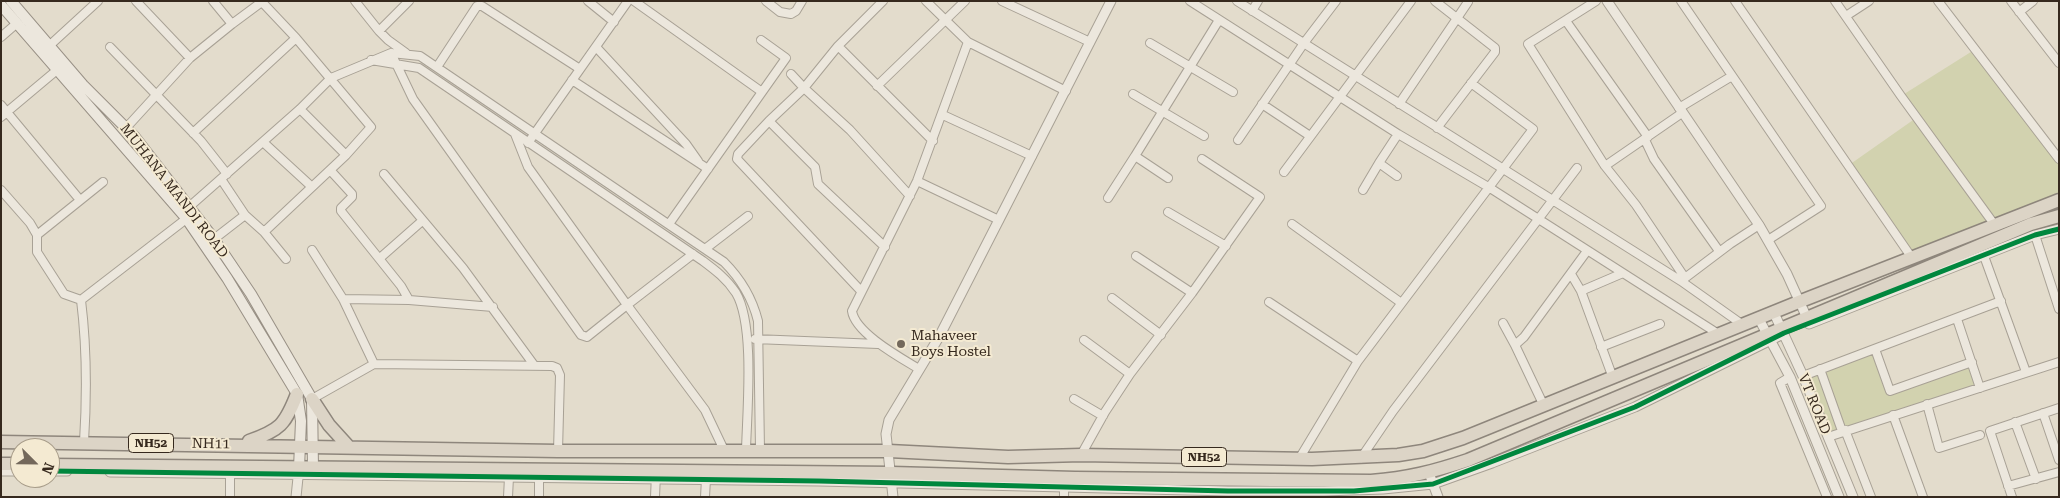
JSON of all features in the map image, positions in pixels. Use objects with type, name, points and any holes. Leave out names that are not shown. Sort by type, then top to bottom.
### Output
[{"type":"highway","name":"NH52","points":[[307,445],[558,450],[889,451],[1008,457],[1081,455],[1299,459],[1361,458],[1398,455],[1444,446],[1801,301],[2059,200]]},
{"type":"highway","name":"NH52","points":[[60,465],[298,471],[892,479],[1075,478],[1371,481],[1403,478],[1431,479],[1468,460],[1769,337],[1807,318],[2022,227],[2059,216]]},
{"type":"highway","points":[[242,444],[271,433],[281,425],[290,412],[297,394]]},
{"type":"highway","points":[[312,399],[329,424],[348,446]]},
{"type":"highway","name":"NH11","points":[[1,442],[307,445]]},
{"type":"main road","name":"MUHANA MANDI ROAD","points":[[11,1],[83,85],[134,136],[189,213],[214,239],[251,294],[312,399]]},
{"type":"main road","points":[[1,5],[124,146],[189,213],[297,394],[312,471]]},
{"type":"main road","points":[[298,471],[307,445],[312,399]]},
{"type":"street","points":[[85,1],[91,8]]},
{"type":"street","points":[[49,46],[98,1]]},
{"type":"street","points":[[136,1],[190,58]]},
{"type":"street","points":[[214,1],[232,24]]},
{"type":"street","points":[[126,128],[190,58],[263,1],[331,78],[371,127],[346,155],[264,232]]},
{"type":"street","points":[[355,1],[388,40],[408,54]]},
{"type":"street","points":[[379,30],[409,1]]},
{"type":"street","points":[[588,1],[614,22]]},
{"type":"street","points":[[528,143],[628,1]]},
{"type":"street","points":[[634,1],[762,92]]},
{"type":"street","points":[[766,1],[780,12],[791,14],[796,11],[802,1]]},
{"type":"street","points":[[861,291],[737,159],[738,154],[769,121],[804,88],[838,46],[884,1]]},
{"type":"street","points":[[926,1],[968,42],[1066,91]]},
{"type":"street","points":[[877,86],[965,1]]},
{"type":"street","points":[[1002,1],[1090,42]]},
{"type":"street","points":[[893,497],[886,434],[889,420],[939,336],[1111,1]]},
{"type":"street","points":[[1190,1],[1288,65],[1398,134],[1490,188],[1720,335]]},
{"type":"street","points":[[1237,1],[1552,201],[1683,279],[1743,325]]},
{"type":"street","points":[[1252,11],[1258,1]]},
{"type":"street","points":[[1238,140],[1288,65],[1336,1]]},
{"type":"street","points":[[1284,172],[1411,1]]},
{"type":"street","points":[[1435,1],[1495,48],[1495,52],[1437,128]]},
{"type":"street","points":[[1596,1],[1528,44],[1605,166],[1636,205],[1683,279]]},
{"type":"street","points":[[1607,1],[1759,225],[1801,301],[1807,318]]},
{"type":"street","points":[[1681,1],[1821,206],[1768,240]]},
{"type":"street","points":[[1735,1],[1912,258]]},
{"type":"street","points":[[1836,1],[1886,76],[1994,224]]},
{"type":"street","points":[[1846,16],[1868,1]]},
{"type":"street","points":[[1938,1],[2059,159]]},
{"type":"street","points":[[2011,1],[2059,63]]},
{"type":"street","points":[[2019,12],[2033,1]]},
{"type":"street","points":[[1399,104],[1468,2]]},
{"type":"street","points":[[437,67],[477,6],[482,6],[580,69]]},
{"type":"street","points":[[1108,198],[1220,20]]},
{"type":"street","points":[[1566,21],[1647,138],[1654,159],[1720,251]]},
{"type":"street","points":[[1,37],[16,24]]},
{"type":"street","points":[[193,133],[296,38]]},
{"type":"street","points":[[669,224],[786,58],[761,40]]},
{"type":"street","points":[[919,369],[878,344],[852,314],[861,291],[917,181],[943,115],[968,42]]},
{"type":"street","points":[[1150,43],[1233,92]]},
{"type":"street","points":[[838,46],[933,140]]},
{"type":"street","points":[[110,47],[193,133],[224,176],[245,215],[264,232],[286,260]]},
{"type":"street","points":[[596,47],[686,144],[699,163]]},
{"type":"street","points":[[391,53],[413,99],[581,335],[587,337],[693,254]]},
{"type":"street","points":[[81,300],[189,213],[224,176],[264,142],[331,78],[391,53],[420,56],[669,224],[724,262],[737,275],[753,303],[758,320],[760,450]]},
{"type":"street","points":[[371,60],[419,68],[693,254],[724,278],[736,293],[743,310],[748,340],[746,450]]},
{"type":"street","points":[[4,114],[57,70]]},
{"type":"street","points":[[791,74],[850,130],[910,196]]},
{"type":"street","points":[[1605,166],[1647,138],[1680,110],[1732,76]]},
{"type":"street","points":[[572,80],[708,169]]},
{"type":"street","points":[[1299,459],[1358,361],[1400,302],[1490,188],[1532,129],[1471,83]]},
{"type":"street","points":[[1133,94],[1204,136]]},
{"type":"street","points":[[1262,104],[1310,136]]},
{"type":"street","points":[[1,105],[4,114],[80,200]]},
{"type":"street","points":[[300,109],[346,155]]},
{"type":"street","points":[[943,115],[1032,156]]},
{"type":"street","points":[[769,121],[815,167],[818,184],[885,247]]},
{"type":"street","points":[[515,134],[528,167],[705,410],[724,450]]},
{"type":"street","points":[[1363,190],[1398,134]]},
{"type":"street","points":[[124,146],[134,136]]},
{"type":"street","points":[[264,142],[312,186]]},
{"type":"street","points":[[1135,156],[1168,178]]},
{"type":"street","points":[[1081,455],[1102,416],[1130,374],[1192,293],[1260,197],[1202,160]]},
{"type":"street","points":[[1379,162],[1397,176]]},
{"type":"street","points":[[1361,458],[1387,418],[1578,168]]},
{"type":"street","points":[[330,170],[352,194],[352,198],[341,210],[380,258],[409,300]]},
{"type":"street","points":[[384,174],[493,307],[534,365]]},
{"type":"street","points":[[917,181],[999,220]]},
{"type":"street","points":[[37,235],[103,182]]},
{"type":"street","points":[[1,190],[30,222],[37,235],[37,252],[64,294],[81,300]]},
{"type":"street","points":[[1168,212],[1226,246]]},
{"type":"street","points":[[214,239],[245,215]]},
{"type":"street","points":[[704,249],[748,216]]},
{"type":"street","points":[[380,258],[422,221]]},
{"type":"street","points":[[1292,224],[1400,302]]},
{"type":"street","points":[[1683,279],[1759,225]]},
{"type":"street","points":[[1783,330],[1984,256],[2035,235],[2059,229]]},
{"type":"street","points":[[2035,235],[2059,309]]},
{"type":"street","points":[[312,250],[343,299],[374,364]]},
{"type":"street","points":[[1515,345],[1524,337],[1587,251]]},
{"type":"street","points":[[1136,256],[1192,293]]},
{"type":"street","points":[[1984,256],[2026,372]]},
{"type":"street","points":[[1581,291],[1622,273]]},
{"type":"street","points":[[1571,274],[1581,291],[1613,378]]},
{"type":"street","points":[[1112,298],[1161,335]]},
{"type":"street","points":[[343,299],[409,300],[493,307]]},
{"type":"street","points":[[81,300],[86,339],[88,393],[84,442]]},
{"type":"street","points":[[1803,376],[2001,301]]},
{"type":"street","points":[[1269,302],[1358,361]]},
{"type":"street","name":"VT ROAD","points":[[1774,312],[1803,376],[1853,497]]},
{"type":"street","name":"VT ROAD","points":[[1759,318],[1790,378],[1839,497]]},
{"type":"street","points":[[1957,318],[1980,388]]},
{"type":"street","points":[[1503,323],[1544,406]]},
{"type":"street","points":[[1601,348],[1660,324]]},
{"type":"street","points":[[748,340],[758,338],[878,344]]},
{"type":"street","points":[[1084,340],[1130,374]]},
{"type":"street","points":[[1875,349],[1890,391],[1972,362]]},
{"type":"street","points":[[1828,437],[2059,362]]},
{"type":"street","points":[[312,399],[374,364],[534,365],[557,368],[560,375],[558,450]]},
{"type":"street","points":[[1820,369],[1872,497]]},
{"type":"street","points":[[1790,378],[1780,383],[1827,497]]},
{"type":"street","points":[[1074,399],[1102,416]]},
{"type":"street","points":[[1927,404],[1939,448],[1980,435]]},
{"type":"street","points":[[2009,496],[2008,486],[1990,431],[2059,408]]},
{"type":"street","points":[[2043,413],[2059,460]]},
{"type":"street","points":[[1893,415],[1923,497]]},
{"type":"street","points":[[2015,422],[2036,479]]},
{"type":"street","points":[[60,471],[230,473],[298,471],[296,493]]},
{"type":"street","points":[[296,493],[312,471],[509,477],[656,475],[706,479],[892,479],[1064,486],[1123,492],[1228,494],[1354,494],[1431,479],[1438,497]]},
{"type":"street","points":[[2008,486],[2059,472]]},
{"type":"street","points":[[230,473],[230,497]]},
{"type":"street","points":[[654,497],[656,475]]},
{"type":"street","points":[[508,497],[509,477]]},
{"type":"street","points":[[539,497],[540,477]]},
{"type":"street","points":[[705,497],[706,479]]},
{"type":"street","points":[[1064,486],[1064,497]]},
{"type":"green space","points":[[1974,50],[2059,159],[2059,201],[1912,258],[1849,165],[1916,118],[1901,96]]},
{"type":"green space","points":[[1875,349],[1890,391],[1972,362],[1980,388],[1828,437],[1803,376]]},
{"type":"cycle path","points":[[60,471],[819,481],[1228,491],[1354,491],[1433,484],[1635,407],[1784,333],[2035,235],[2059,229]]},
{"type":"place","name":"Mahaveer Boys Hostel","points":[[901,344]]}]
